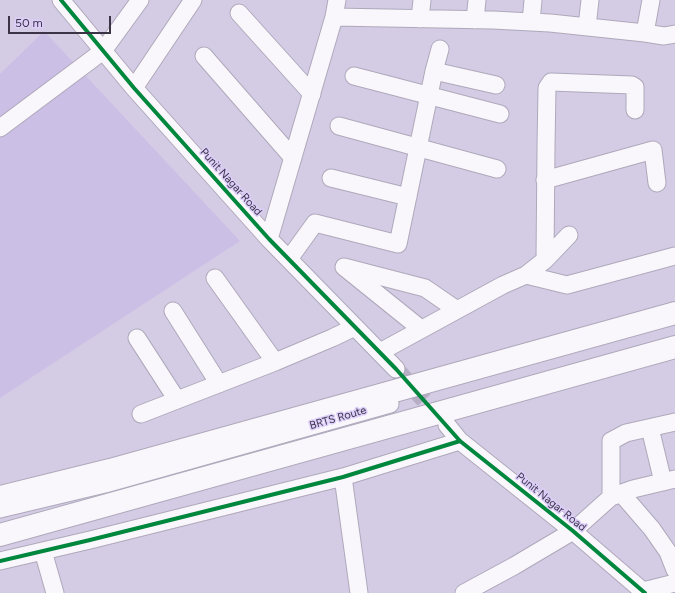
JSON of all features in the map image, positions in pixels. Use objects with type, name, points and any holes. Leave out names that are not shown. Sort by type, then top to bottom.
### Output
[{"type":"main road","points":[[0,497],[110,470],[675,313]]},
{"type":"main road","points":[[0,535],[675,347]]},
{"type":"street","name":"Punit Nagar Road","points":[[60,0],[134,88],[269,239],[396,369]]},
{"type":"street","points":[[0,128],[103,51],[140,0]]},
{"type":"street","points":[[134,88],[193,0]]},
{"type":"street","points":[[269,239],[334,17],[337,0]]},
{"type":"street","points":[[420,19],[422,0]]},
{"type":"street","points":[[475,20],[477,0]]},
{"type":"street","points":[[531,22],[533,0]]},
{"type":"street","points":[[587,27],[590,0]]},
{"type":"street","points":[[645,33],[651,0]]},
{"type":"street","points":[[239,13],[312,94]]},
{"type":"street","points":[[334,17],[550,22],[664,36],[675,34]]},
{"type":"street","points":[[289,259],[315,223],[398,244],[434,70],[440,49]]},
{"type":"street","points":[[204,56],[293,158]]},
{"type":"street","points":[[434,70],[496,85]]},
{"type":"street","points":[[354,76],[500,114]]},
{"type":"street","points":[[545,260],[547,92],[551,82],[632,85],[635,87],[635,110]]},
{"type":"street","points":[[339,126],[496,168]]},
{"type":"street","points":[[545,180],[653,150],[657,183]]},
{"type":"street","points":[[331,178],[408,197]]},
{"type":"street","points":[[380,352],[502,285],[526,275],[545,260],[569,235]]},
{"type":"street","points":[[526,275],[567,285],[675,256]]},
{"type":"street","points":[[421,329],[340,264],[426,288],[457,310]]},
{"type":"street","points":[[215,278],[275,362]]},
{"type":"street","points":[[173,311],[219,384]]},
{"type":"street","name":"BRTS Route","points":[[0,508],[105,484],[675,322]]},
{"type":"street","points":[[141,414],[275,362],[355,327]]},
{"type":"street","name":"BRTS Route","points":[[0,520],[110,494],[257,455],[675,336]]},
{"type":"street","points":[[137,338],[177,400]]},
{"type":"street","points":[[675,422],[626,433],[611,441],[616,495],[652,529],[667,539],[668,552],[675,570]]},
{"type":"street","name":"Punit Nagar Road","points":[[447,425],[460,441],[573,531],[642,592]]},
{"type":"street","points":[[464,593],[514,566],[573,531],[616,495],[633,489],[672,480],[650,428]]},
{"type":"street","points":[[0,561],[343,477],[460,441]]},
{"type":"street","points":[[343,477],[359,593]]},
{"type":"street","points":[[43,551],[55,593]]},
{"type":"street","points":[[642,592],[675,582]]},
{"type":"shaded area","points":[[44,31],[240,241],[0,398],[0,74]]},
{"type":"tunnel","points":[[396,369],[443,421]]},
{"type":"cycle path","points":[[61,0],[134,88],[269,239],[396,369],[460,441],[573,531],[645,593]]},
{"type":"cycle path","points":[[0,561],[343,477],[460,441]]}]
